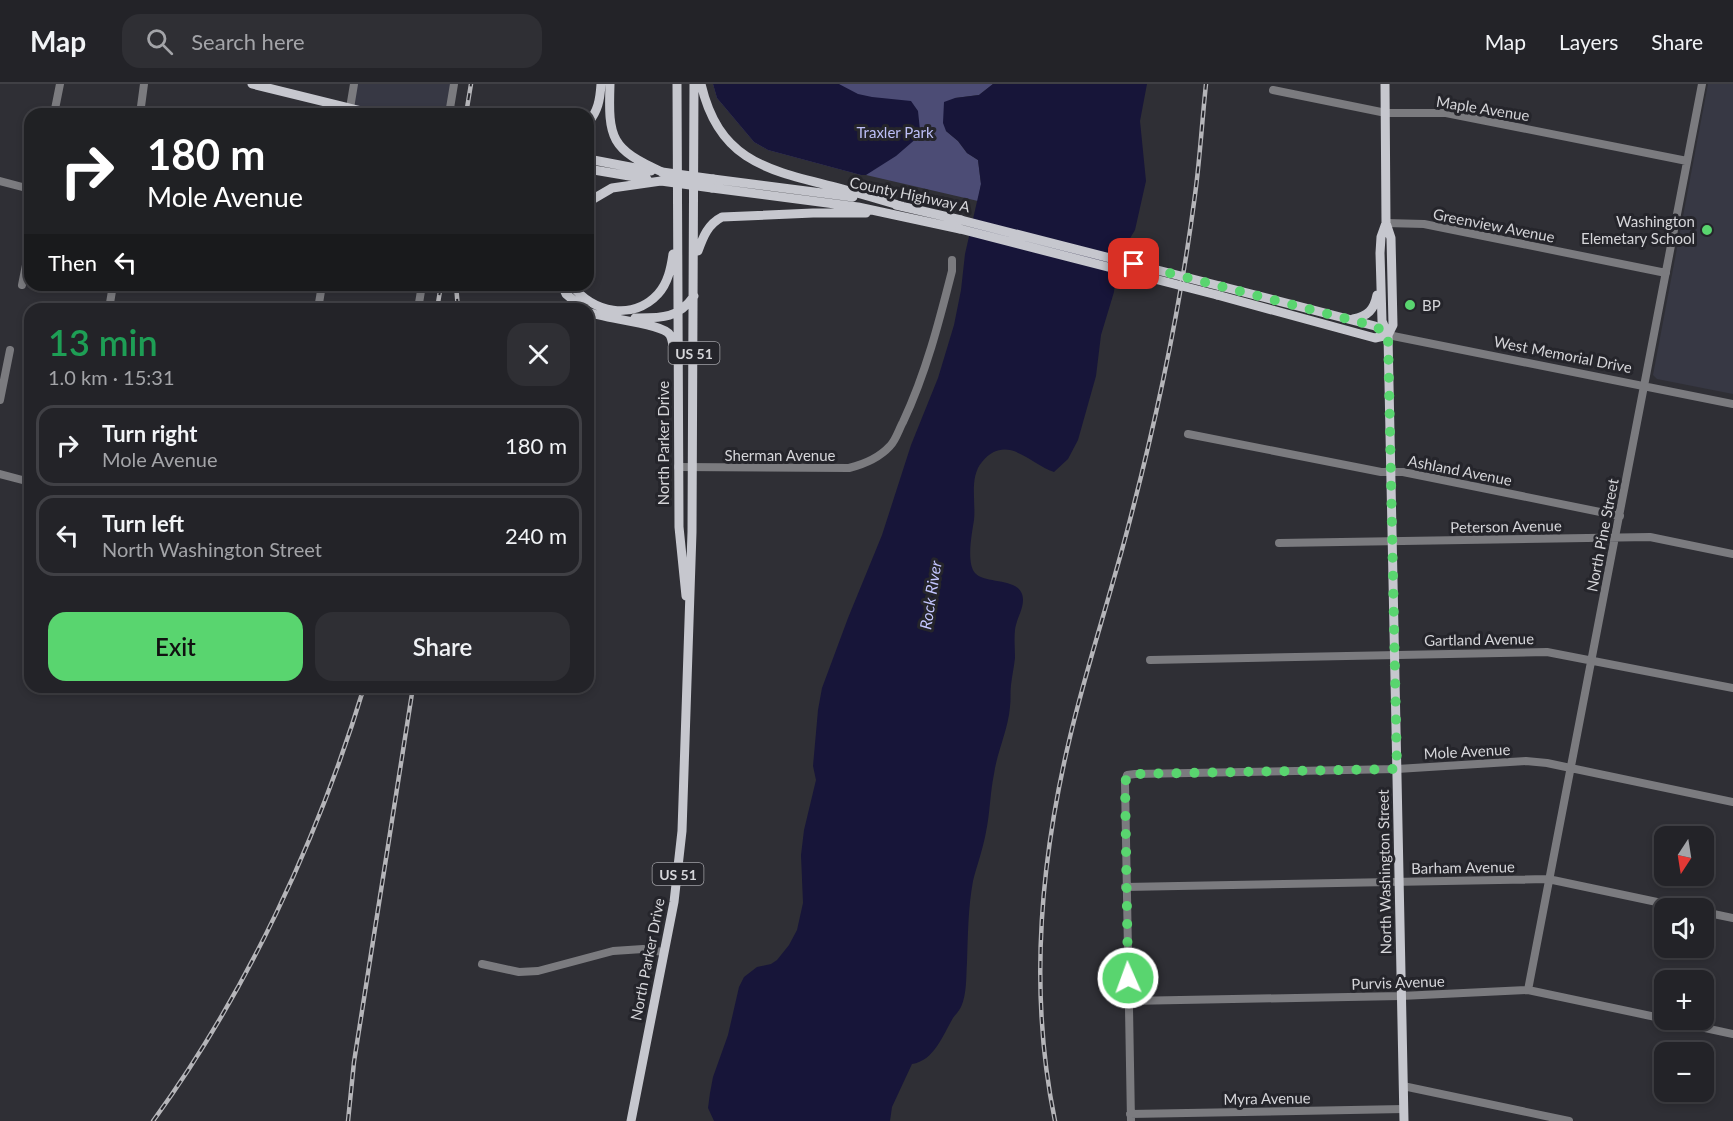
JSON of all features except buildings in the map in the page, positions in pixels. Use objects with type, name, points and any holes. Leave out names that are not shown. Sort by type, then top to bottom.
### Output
[{"type":"main road","points":[[252,84],[338,108]]},
{"type":"main road","points":[[594,116],[601,98],[601,84]]},
{"type":"main road","points":[[610,84],[610,122],[617,141],[634,158],[662,177]]},
{"type":"main road","name":"North Parker Drive","points":[[677,84],[679,538],[689,622]]},
{"type":"main road","name":"North Parker Drive","points":[[631,1121],[679,866],[693,468],[694,84]]},
{"type":"main road","points":[[701,84],[706,103],[719,130],[728,141],[752,160],[777,172],[902,206]]},
{"type":"main road","name":"North Washington Street","points":[[1385,84],[1386,223],[1391,238],[1392,325],[1388,335]]},
{"type":"main road","name":"County Highway A","points":[[594,160],[662,177]]},
{"type":"main road","name":"County Highway A","points":[[594,170],[838,195],[902,206],[960,224],[1219,291]]},
{"type":"main road","points":[[594,198],[612,188],[662,177]]},
{"type":"main road","name":"County Highway A","points":[[712,183],[960,224]]},
{"type":"main road","points":[[695,262],[707,229],[722,218],[842,213],[909,217]]},
{"type":"main road","points":[[594,305],[607,310],[628,310],[651,300],[658,294],[672,266],[677,216]]},
{"type":"main road","name":"North Washington Street","points":[[1386,223],[1381,237],[1380,269],[1382,321],[1388,335],[1404,1121]]},
{"type":"main road","points":[[1349,319],[1372,312],[1377,299],[1380,269]]},
{"type":"main road","points":[[565,291],[577,303]]},
{"type":"main road","points":[[578,291],[590,303]]},
{"type":"main road","name":"West Memorial Drive","points":[[1219,291],[1375,338],[1388,335]]},
{"type":"main road","name":"West Memorial Drive","points":[[1219,291],[1349,319],[1375,326],[1388,335]]},
{"type":"main road","points":[[615,319],[653,318],[679,313],[687,307],[694,296]]},
{"type":"main road","points":[[594,314],[644,324],[668,332],[671,338],[678,386]]},
{"type":"street","points":[[55,108],[60,84]]},
{"type":"street","points":[[141,108],[144,84]]},
{"type":"street","points":[[350,108],[354,84]]},
{"type":"street","points":[[450,108],[454,84]]},
{"type":"street","name":"North Pine Street","points":[[1528,990],[1702,84]]},
{"type":"street","name":"Maple Avenue","points":[[1273,90],[1386,113],[1446,113],[1687,161]]},
{"type":"street","points":[[0,181],[24,187]]},
{"type":"street","name":"Greenview Avenue","points":[[1386,223],[1424,224],[1666,273]]},
{"type":"street","name":"Sherman Avenue","points":[[678,467],[849,468],[865,464],[879,456],[891,445],[914,398],[934,342],[952,271],[952,260]]},
{"type":"street","points":[[22,285],[24,275]]},
{"type":"street","name":"West Memorial Drive","points":[[1388,335],[1733,404]]},
{"type":"street","points":[[0,400],[10,350]]},
{"type":"street","name":"Ashland Avenue","points":[[1188,434],[1381,472],[1402,472],[1620,516]]},
{"type":"street","points":[[0,474],[24,480]]},
{"type":"street","name":"Peterson Avenue","points":[[1279,543],[1650,537],[1733,554]]},
{"type":"street","name":"Gartland Avenue","points":[[1150,660],[1547,652],[1733,688]]},
{"type":"street","name":"Mole Avenue","points":[[1125,887],[1125,783],[1127,776],[1135,774],[1397,769],[1526,761],[1571,768],[1733,802]]},
{"type":"street","name":"Barham Avenue","points":[[1125,887],[1548,879],[1654,901]]},
{"type":"street","points":[[1125,887],[1130,1118]]},
{"type":"street","points":[[1714,914],[1733,918]]},
{"type":"street","points":[[482,964],[519,972],[538,971],[613,951],[643,949],[663,952]]},
{"type":"street","name":"Purvis Avenue","points":[[1128,1001],[1401,996],[1528,990],[1654,1017]]},
{"type":"street","name":"Purvis Avenue","points":[[1714,1030],[1733,1034]]},
{"type":"street","points":[[1403,1086],[1569,1121]]},
{"type":"street","name":"Myra Avenue","points":[[1130,1118],[1404,1109]]},
{"type":"shaded area","points":[[354,84],[454,84],[450,108],[350,108]]},
{"type":"shaded area","name":"Washington Elemetary School","points":[[1708,84],[1733,84],[1733,394],[1657,379],[1653,375]]},
{"type":"green space","name":"Traxler Park","points":[[713,84],[993,84],[979,95],[955,98],[946,131],[967,153],[978,160],[981,184],[978,201],[861,175],[768,150],[754,142],[717,98]]},
{"type":"water","name":"Traxler Park","points":[[713,84],[839,84],[858,94],[911,101],[918,111],[920,130],[918,137],[896,156],[866,175],[861,175],[768,150],[754,142],[717,98]]},
{"type":"water","name":"Rock River","points":[[993,84],[1147,84],[1140,121],[1146,181],[1135,230],[1117,260],[1114,292],[1101,335],[1096,376],[1078,440],[1068,459],[1054,472],[1019,453],[1001,450],[991,454],[982,462],[976,475],[970,547],[972,568],[980,577],[1017,587],[1023,600],[1015,630],[1015,658],[1009,716],[995,766],[986,832],[971,891],[963,1002],[932,1053],[920,1062],[912,1064],[892,1107],[890,1121],[714,1121],[708,1108],[710,1093],[713,1077],[728,1035],[739,987],[744,977],[757,967],[777,960],[797,930],[803,903],[801,855],[804,830],[816,780],[813,766],[822,688],[882,535],[911,445],[938,378],[954,325],[965,254],[981,184],[978,160],[967,153],[946,131],[943,123],[944,102],[979,95]]},
{"type":"railway","points":[[467,108],[471,84]]},
{"type":"railway","points":[[1055,1121],[1047,1073],[1040,977],[1045,880],[1051,832],[1070,737],[1132,512],[1168,355],[1195,195],[1206,84]]},
{"type":"railway","points":[[438,303],[440,291]]},
{"type":"railway","points":[[456,291],[458,303]]},
{"type":"railway","points":[[153,1121],[219,1020],[276,913],[325,801],[362,693]]},
{"type":"railway","points":[[348,1121],[354,1062],[412,693]]},
{"type":"place","name":"Washington Elemetary School","points":[[1707,230]]},
{"type":"place","name":"BP","points":[[1410,305]]},
{"type":"route","points":[[1128,978],[1125,887],[1125,783],[1127,776],[1397,769],[1388,335],[1375,326],[1134,264]]}]
